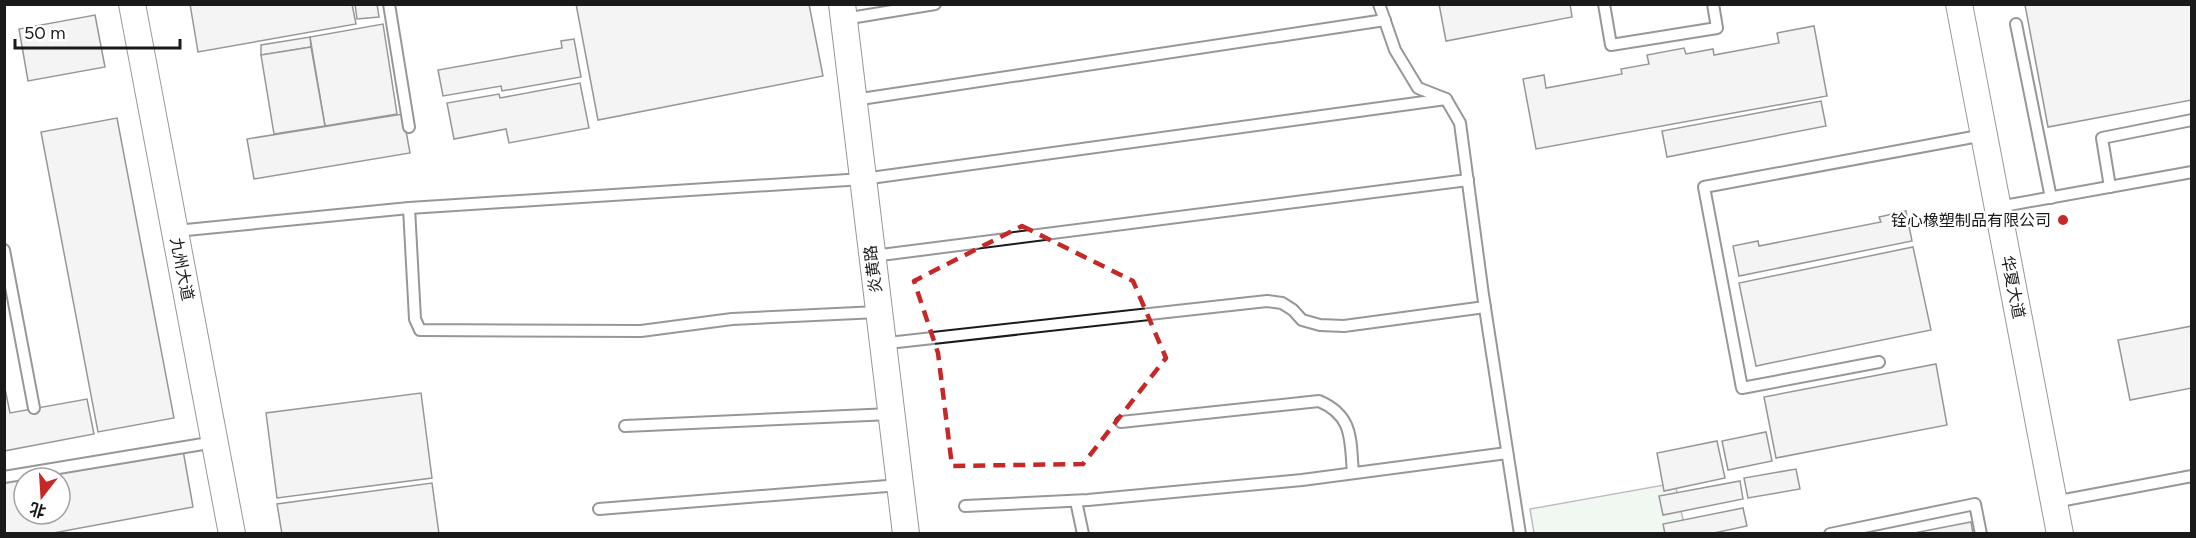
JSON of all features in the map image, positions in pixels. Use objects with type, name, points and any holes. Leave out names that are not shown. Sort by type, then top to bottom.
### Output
[{"type":"street","name":"九州大道","points":[[132,4],[232,534]]},
{"type":"street","name":"华夏大道","points":[[1959,4],[2060,534]]},
{"type":"street","name":"炎黄路","points":[[843,12],[906,534]]},
{"type":"lane","points":[[389,4],[409,126]]},
{"type":"lane","points":[[843,12],[935,4]]},
{"type":"lane","points":[[1379,4],[1395,50],[1418,88],[1446,99],[1460,123],[1485,307],[1520,534]]},
{"type":"lane","points":[[1604,4],[1611,45],[1717,28],[1713,4]]},
{"type":"lane","points":[[853,100],[1385,20]]},
{"type":"lane","points":[[2016,24],[2051,198]]},
{"type":"lane","points":[[175,231],[409,208],[863,179],[1446,99]]},
{"type":"lane","points":[[2110,187],[2102,138],[2192,120]]},
{"type":"lane","points":[[1880,362],[1742,388],[1704,187],[1984,135]]},
{"type":"lane","points":[[1998,207],[2192,172]]},
{"type":"lane","points":[[872,256],[1468,180]]},
{"type":"lane","points":[[409,208],[415,319],[420,330],[641,331],[732,319],[879,312]]},
{"type":"lane","points":[[4,250],[34,408]]},
{"type":"lane","points":[[897,342],[1268,301],[1282,303],[1302,320],[1320,325],[1344,326],[1485,307]]},
{"type":"lane","points":[[1121,422],[1320,401],[1334,407],[1343,418],[1350,434],[1353,473]]},
{"type":"lane","points":[[624,426],[891,414]]},
{"type":"lane","points":[[4,477],[215,442]]},
{"type":"lane","points":[[965,506],[1076,501],[1302,480],[1507,453]]},
{"type":"lane","points":[[2054,502],[2192,476]]},
{"type":"lane","points":[[599,509],[900,485]]},
{"type":"lane","points":[[1076,501],[1083,534]]},
{"type":"lane","points":[[1830,534],[1976,504],[1981,534]]},
{"type":"highlighted area","points":[[1022,226],[1133,281],[1166,358],[1083,464],[952,466],[938,353],[914,281]]},
{"type":"green space","points":[[1675,483],[1686,533],[1534,533],[1530,509]]},
{"type":"building","points":[[190,4],[352,4],[356,24],[198,52]]},
{"type":"building","points":[[355,4],[377,4],[379,17],[357,19]]},
{"type":"building","points":[[576,4],[809,4],[823,76],[598,120]]},
{"type":"building","points":[[1439,4],[1570,4],[1572,17],[1446,41]]},
{"type":"building","points":[[2192,4],[2192,100],[2048,127],[2025,5]]},
{"type":"building","points":[[95,15],[105,67],[28,81],[19,29]]},
{"type":"building","points":[[383,24],[397,114],[325,126],[310,37]]},
{"type":"building","points":[[1814,26],[1827,96],[1536,149],[1523,79],[1544,75],[1546,88],[1622,74],[1621,69],[1649,64],[1647,55],[1684,48],[1686,54],[1713,49],[1714,55],[1779,43],[1777,33]]},
{"type":"building","points":[[310,37],[311,47],[261,55],[261,45]]},
{"type":"building","points":[[574,39],[581,77],[502,91],[501,86],[443,96],[438,70],[562,48],[561,41]]},
{"type":"building","points":[[311,47],[325,126],[274,134],[261,55]]},
{"type":"building","points":[[580,83],[589,128],[509,143],[506,129],[454,139],[447,103],[499,94],[500,98]]},
{"type":"building","points":[[1821,101],[1826,126],[1667,157],[1662,131]]},
{"type":"building","points":[[403,114],[410,153],[254,179],[247,139]]},
{"type":"building","points":[[117,118],[174,418],[98,432],[41,132]]},
{"type":"building","points":[[1906,211],[1912,241],[1739,276],[1733,246],[1758,241],[1759,246],[1881,222],[1879,217]]},
{"type":"building","points":[[1913,247],[1931,330],[1756,366],[1739,283]]},
{"type":"building","points":[[2192,326],[2192,388],[2130,400],[2118,340]]},
{"type":"building","points":[[1936,364],[1947,425],[1776,458],[1764,397]]},
{"type":"building","points":[[4,384],[10,413],[87,399],[94,434],[4,451]]},
{"type":"building","points":[[421,393],[432,478],[277,498],[266,413]]},
{"type":"building","points":[[1766,432],[1772,461],[1728,470],[1722,441]]},
{"type":"building","points":[[1717,441],[1725,478],[1664,491],[1657,453]]},
{"type":"building","points":[[183,450],[193,507],[48,534],[4,534],[4,482],[12,481],[12,526],[72,526],[72,470]]},
{"type":"building","points":[[1796,469],[1800,489],[1748,498],[1744,478]]},
{"type":"building","points":[[1740,481],[1743,499],[1663,515],[1659,496]]},
{"type":"building","points":[[432,483],[439,534],[282,534],[277,504]]},
{"type":"building","points":[[1743,508],[1747,526],[1709,534],[1665,534],[1663,524]]},
{"type":"building","points":[[1971,522],[1973,534],[1909,534]]},
{"type":"place","name":"铨心橡塑制品有限公司","points":[[2063,220]]}]
